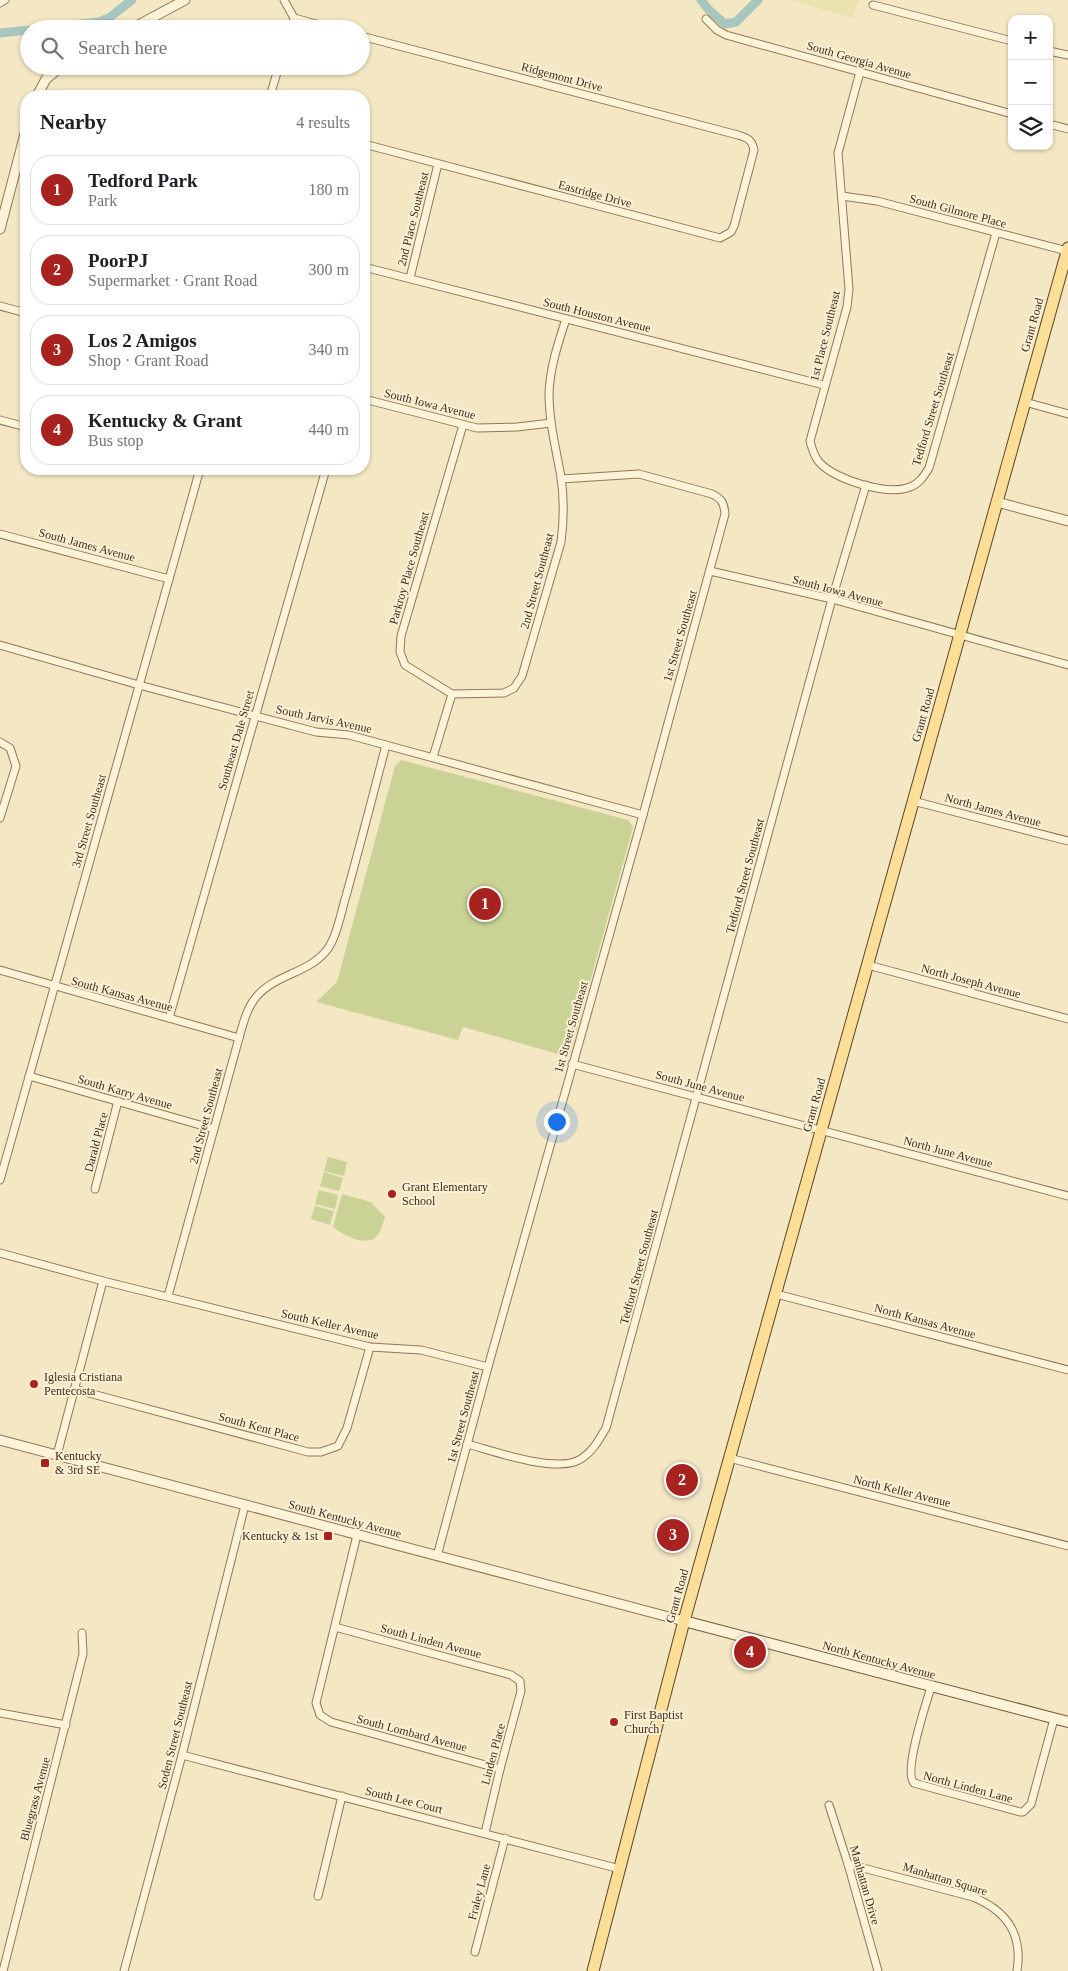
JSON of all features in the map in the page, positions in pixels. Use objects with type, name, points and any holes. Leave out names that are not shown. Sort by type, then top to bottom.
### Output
[{"type":"main road","name":"Grant Road","points":[[593,1971],[684,1621],[1068,249]]},
{"type":"main road","name":"North Kentucky Avenue","points":[[684,1621],[1068,1722]]},
{"type":"street","points":[[0,3],[5,0]]},
{"type":"street","points":[[147,20],[184,0]]},
{"type":"street","points":[[284,0],[294,18],[301,20]]},
{"type":"street","points":[[873,5],[1008,40]]},
{"type":"street","name":"South Georgia Avenue","points":[[706,19],[717,30],[726,35],[1008,113]]},
{"type":"street","name":"Ridgemont Drive","points":[[370,38],[738,135],[748,138],[753,145]]},
{"type":"street","points":[[1053,52],[1068,56]]},
{"type":"street","name":"1st Place Southeast","points":[[860,72],[838,153],[849,289],[847,306],[810,441],[813,454],[827,469],[840,476],[866,484]]},
{"type":"street","points":[[40,90],[46,79],[51,75]]},
{"type":"street","points":[[272,90],[276,75]]},
{"type":"street","points":[[1053,125],[1068,129]]},
{"type":"street","name":"Eastridge Drive","points":[[370,146],[720,238],[731,232],[734,226],[754,158],[753,145]]},
{"type":"street","name":"2nd Place Southeast","points":[[410,278],[438,164]]},
{"type":"street","points":[[0,229],[20,171]]},
{"type":"street","name":"South Gilmore Place","points":[[842,196],[877,201],[996,233],[1068,249]]},
{"type":"street","name":"Tedford Street Southeast","points":[[467,1444],[543,1463],[562,1465],[580,1460],[594,1448],[606,1428],[832,599],[866,484],[901,490],[912,486],[922,479],[929,468],[996,233]]},
{"type":"street","name":"South Houston Avenue","points":[[370,268],[824,385]]},
{"type":"street","points":[[0,306],[20,311]]},
{"type":"street","name":"2nd Street Southeast","points":[[452,694],[504,693],[514,688],[522,676],[561,542],[564,521],[561,479],[551,423],[549,393],[551,372],[558,341],[566,319]]},
{"type":"street","name":"South Iowa Avenue","points":[[370,401],[463,425],[491,428],[551,423]]},
{"type":"street","points":[[1025,402],[1068,414]]},
{"type":"street","points":[[0,420],[20,425]]},
{"type":"street","name":"Parkroy Place Southeast","points":[[452,694],[405,665],[400,652],[400,636],[463,425]]},
{"type":"street","name":"1st Street Southeast","points":[[437,1556],[723,523],[723,503],[720,498],[712,494],[639,474],[561,479]]},
{"type":"street","name":"3rd Street Southeast","points":[[0,1180],[198,475]]},
{"type":"street","name":"Southeast Dale Street","points":[[169,1018],[324,475]]},
{"type":"street","points":[[997,502],[1068,521]]},
{"type":"street","name":"South James Avenue","points":[[0,534],[169,579]]},
{"type":"street","name":"South Iowa Avenue","points":[[710,572],[832,599],[1068,665]]},
{"type":"street","name":"South Jarvis Avenue","points":[[0,645],[255,716],[316,732],[349,735],[386,744],[643,815]]},
{"type":"street","points":[[433,758],[452,694]]},
{"type":"street","points":[[0,742],[10,748],[16,766],[0,818]]},
{"type":"street","name":"2nd Street Southeast","points":[[168,1296],[239,1038],[249,1009],[256,996],[273,983],[320,958],[331,945],[354,868],[386,744]]},
{"type":"street","name":"North James Avenue","points":[[913,801],[1068,841]]},
{"type":"street","name":"North Joseph Avenue","points":[[868,965],[1068,1019]]},
{"type":"street","name":"South Kansas Avenue","points":[[0,970],[54,987],[239,1038]]},
{"type":"street","name":"South June Avenue","points":[[572,1064],[821,1130]]},
{"type":"street","name":"South Karry Avenue","points":[[29,1076],[214,1129]]},
{"type":"street","name":"Darald Place","points":[[95,1189],[118,1101]]},
{"type":"street","name":"North June Avenue","points":[[821,1130],[1068,1196]]},
{"type":"street","points":[[0,1253],[103,1281],[168,1296]]},
{"type":"street","points":[[57,1455],[103,1281]]},
{"type":"street","name":"North Kansas Avenue","points":[[776,1294],[1068,1370]]},
{"type":"street","name":"South Keller Avenue","points":[[168,1296],[370,1347],[421,1350],[488,1367]]},
{"type":"street","name":"South Kent Place","points":[[74,1389],[308,1452],[321,1452],[338,1446],[347,1428],[370,1347]]},
{"type":"street","name":"South Kentucky Avenue","points":[[0,1440],[684,1621]]},
{"type":"street","name":"North Keller Avenue","points":[[730,1458],[1068,1546]]},
{"type":"street","name":"Soden Street Southeast","points":[[124,1971],[182,1755],[245,1505]]},
{"type":"street","points":[[335,1627],[357,1535]]},
{"type":"street","name":"South Linden Avenue","points":[[335,1627],[502,1672],[520,1681]]},
{"type":"street","name":"South Lombard Avenue","points":[[335,1627],[316,1703],[320,1715],[331,1722],[500,1768]]},
{"type":"street","name":"Bluegrass Avenue","points":[[3,1971],[83,1654],[82,1633]]},
{"type":"street","name":"Linden Place","points":[[485,1833],[521,1691],[520,1681]]},
{"type":"street","name":"North Linden Lane","points":[[931,1687],[913,1752],[910,1780],[914,1783],[1020,1812],[1031,1804],[1054,1719]]},
{"type":"street","points":[[0,1713],[66,1725]]},
{"type":"street","name":"South Lee Court","points":[[182,1755],[620,1869]]},
{"type":"street","points":[[318,1896],[342,1796]]},
{"type":"street","name":"Manhattan Drive","points":[[828,1805],[848,1864],[878,1971]]},
{"type":"street","name":"Fraley Lane","points":[[476,1952],[505,1838]]},
{"type":"street","name":"Manhattan Square","points":[[848,1864],[973,1897],[993,1907],[1007,1920],[1017,1939],[1019,1959],[1017,1971]]},
{"type":"shaded area","points":[[789,0],[859,0],[853,18]]},
{"type":"green space","points":[[401,760],[628,820],[633,827],[569,1057],[463,1027],[458,1040],[316,1002],[337,982],[395,766]]},
{"type":"green space","points":[[328,1157],[347,1162],[344,1176],[324,1171]]},
{"type":"green space","points":[[324,1172],[343,1178],[339,1191],[320,1186]]},
{"type":"green space","points":[[319,1190],[338,1195],[335,1209],[315,1204]]},
{"type":"green space","points":[[342,1194],[371,1202],[385,1217],[377,1236],[367,1241],[361,1241],[349,1237],[333,1227]]},
{"type":"green space","points":[[315,1206],[334,1211],[330,1225],[311,1219]]},
{"type":"waterway","points":[[104,20],[132,0]]},
{"type":"waterway","points":[[701,0],[725,24],[736,22],[758,0]]},
{"type":"waterway","points":[[0,33],[20,31]]},
{"type":"place","name":"Tedford Park","points":[[485,904]]},
{"type":"place","name":"Grant Elementary School","points":[[392,1194]]},
{"type":"place","name":"Iglesia Cristiana Pentecosta","points":[[34,1384]]},
{"type":"place","name":"Kentucky & 3rd SE","points":[[45,1463]]},
{"type":"place","name":"PoorPJ","points":[[682,1480]]},
{"type":"place","name":"Los 2 Amigos","points":[[673,1535]]},
{"type":"place","name":"Kentucky & 1st","points":[[328,1536]]},
{"type":"place","name":"Kentucky & Grant","points":[[750,1652]]},
{"type":"place","name":"First Baptist Church","points":[[614,1722]]}]
